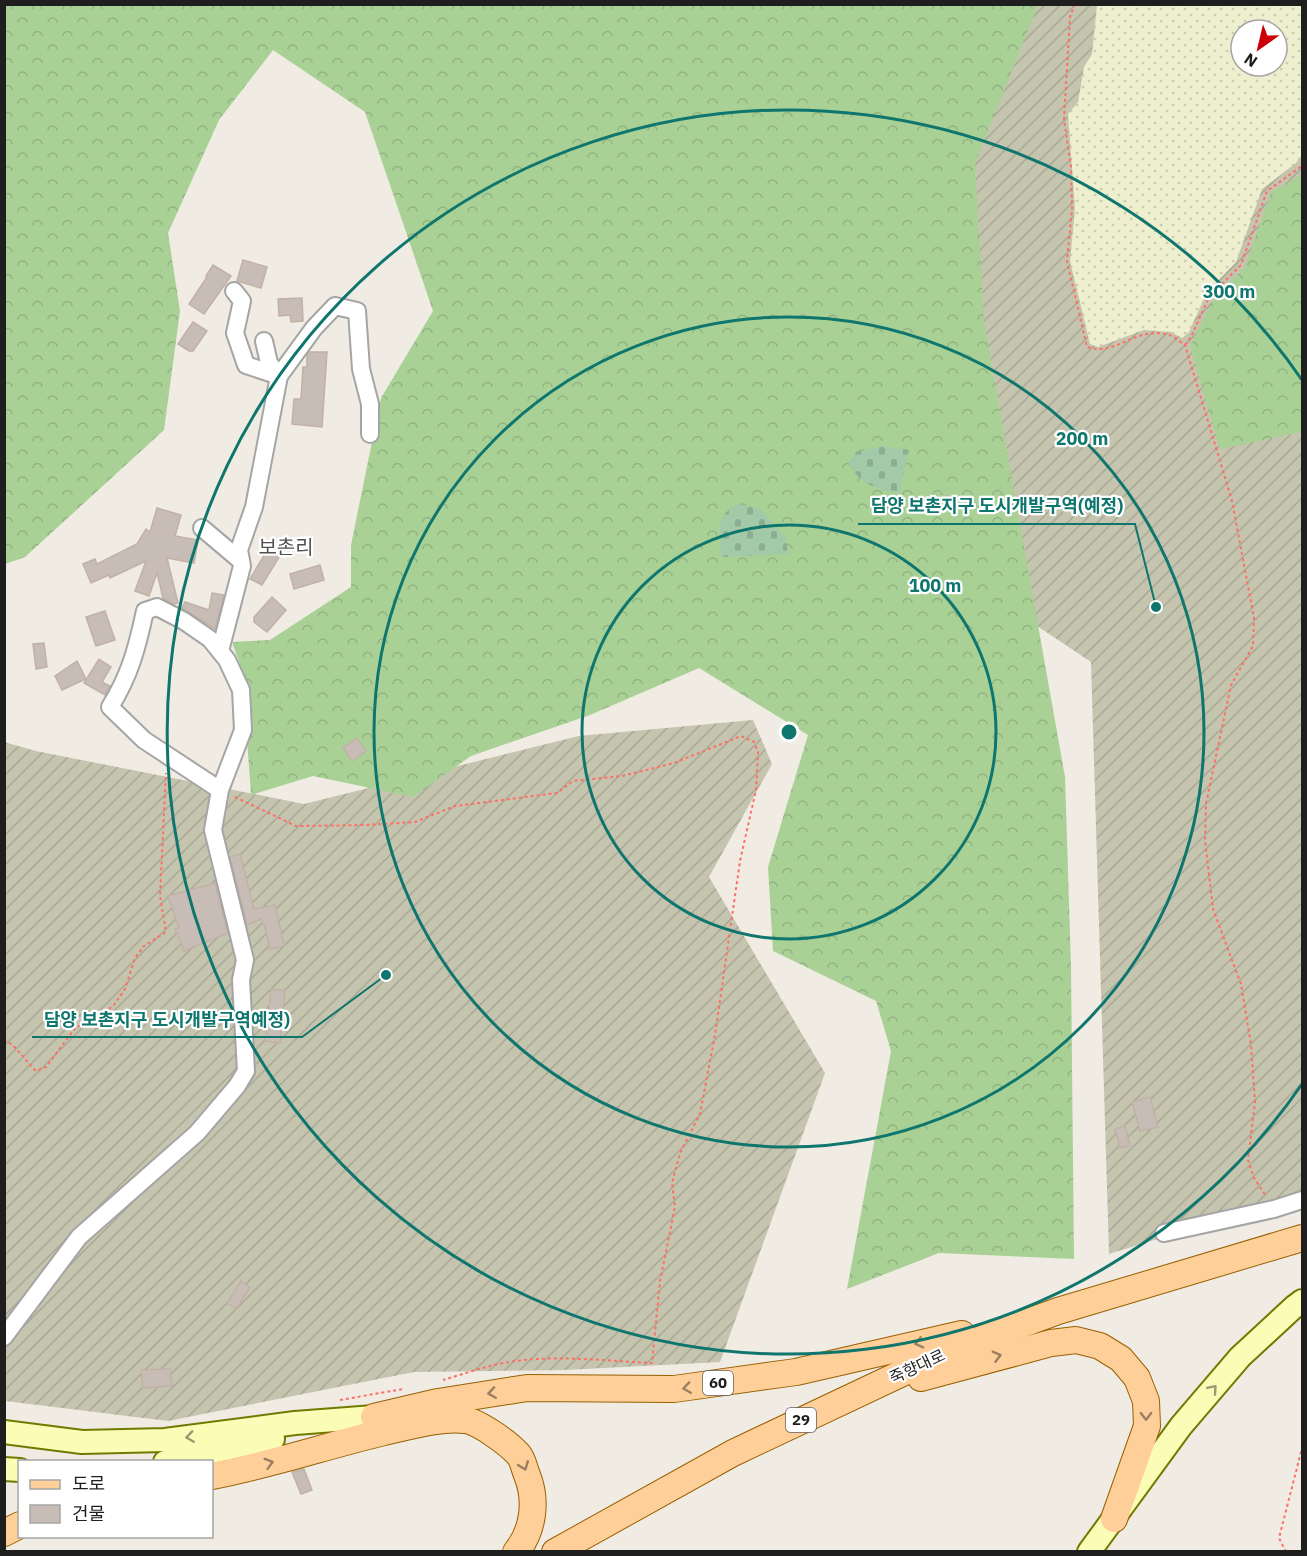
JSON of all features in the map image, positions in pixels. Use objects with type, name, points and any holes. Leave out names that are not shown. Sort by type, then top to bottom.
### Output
[{"type":"main road","name":"죽향대로","points":[[555,1551],[733,1453],[951,1350],[1058,1311],[1302,1238]]},
{"type":"main road","points":[[1089,1551],[1181,1426],[1240,1357],[1302,1301]]},
{"type":"main road","name":"60","points":[[170,1460],[438,1402],[527,1388],[675,1389],[796,1372],[1058,1311]]},
{"type":"main road","points":[[840,1401],[1051,1343],[1076,1340],[1100,1346],[1121,1359],[1137,1378],[1146,1401],[1147,1426],[1114,1519]]},
{"type":"main road","points":[[4,1432],[81,1442],[165,1440],[295,1423],[374,1417]]},
{"type":"main road","points":[[213,1476],[427,1422],[466,1420],[498,1436],[520,1456],[533,1490],[532,1517],[524,1542],[516,1551]]},
{"type":"main road","points":[[4,1533],[18,1526]]},
{"type":"street","points":[[234,291],[242,301],[235,333],[246,365],[279,376]]},
{"type":"street","points":[[220,651],[242,566],[239,550],[254,507],[279,376],[314,328],[334,306],[357,311],[361,369],[370,404],[370,434]]},
{"type":"street","points":[[264,341],[269,363],[279,376]]},
{"type":"street","points":[[202,528],[241,561]]},
{"type":"street","points":[[4,1337],[79,1237],[197,1133],[237,1086],[246,1071],[241,980],[245,960],[213,830],[220,790],[243,730],[241,690],[227,660],[210,639],[184,621],[157,608],[145,611],[136,652],[125,683],[110,707],[144,740],[220,790]]},
{"type":"street","points":[[1164,1233],[1274,1209],[1302,1200]]},
{"type":"path","points":[[1076,4],[1070,17],[1064,119],[1071,167],[1072,209],[1067,261],[1087,347],[1097,350],[1107,349],[1145,333],[1170,335],[1185,345],[1232,501],[1254,618],[1253,646],[1231,685],[1206,804],[1205,840],[1213,909],[1240,984],[1251,1045],[1255,1102],[1248,1160],[1254,1178],[1274,1209]]},
{"type":"path","points":[[1185,345],[1209,297],[1241,265],[1267,191],[1302,166]]},
{"type":"path","points":[[220,790],[296,826],[355,826],[415,822],[455,806],[556,793],[573,781],[622,776],[674,763],[741,736],[754,742],[758,752],[756,790],[740,861],[708,1074],[700,1114],[680,1153],[672,1183],[675,1207],[660,1281],[652,1363],[517,1361],[477,1369],[436,1383]]},
{"type":"path","points":[[4,1038],[17,1047],[36,1071],[46,1067],[76,1027],[93,1021],[114,1005],[125,989],[135,958],[144,946],[166,932],[160,897],[167,755]]},
{"type":"path","points":[[332,1402],[413,1387]]},
{"type":"path","points":[[1286,1551],[1279,1538],[1302,1448]]},
{"type":"shaded area","points":[[921,5],[1302,5],[1302,1194],[1109,1254],[1091,662],[927,552]]},
{"type":"shaded area","points":[[1097,5],[1302,5],[1302,155],[1296,163],[1262,189],[1236,262],[1207,292],[1189,332],[1182,338],[1171,332],[1144,330],[1098,347],[1090,344],[1070,261],[1075,209],[1068,114],[1078,102],[1084,67],[1092,54]]},
{"type":"shaded area","points":[[753,720],[772,764],[709,877],[825,1073],[720,1362],[565,1370],[414,1372],[168,1421],[5,1401],[4,742],[36,751],[304,804],[579,736]]},
{"type":"green space","points":[[4,5],[1038,5],[975,164],[984,321],[1065,777],[1071,966],[1074,1259],[939,1253],[847,1289],[891,1051],[876,1001],[773,951],[768,867],[808,735],[699,668],[590,715],[471,756],[413,797],[313,776],[251,795],[242,670],[232,642],[270,640],[351,587],[351,545],[381,398],[433,311],[365,112],[273,50],[219,120],[168,233],[180,311],[164,430],[25,557],[5,564]]},
{"type":"green space","points":[[1302,175],[1302,432],[1220,449],[1190,346],[1214,298],[1245,267],[1271,192]]},
{"type":"green space","points":[[882,446],[909,450],[899,493],[869,485],[857,475],[849,462],[856,452]]},
{"type":"green space","points":[[738,504],[760,508],[786,538],[788,554],[722,557],[719,534],[722,520],[731,508]]},
{"type":"building","points":[[243,260],[267,267],[261,288],[237,281]]},
{"type":"building","points":[[213,265],[231,276],[204,314],[189,304]]},
{"type":"building","points":[[302,298],[303,321],[291,322],[290,315],[279,316],[278,299]]},
{"type":"building","points":[[193,322],[207,331],[193,351],[189,351],[178,344]]},
{"type":"building","points":[[309,352],[327,352],[322,427],[292,424],[294,399],[301,399],[303,367],[307,367]]},
{"type":"building","points":[[157,508],[181,515],[175,536],[198,540],[194,563],[167,558],[178,603],[174,604],[163,598],[157,573],[149,596],[135,591],[146,561],[110,578],[109,575],[91,583],[83,564],[95,559],[97,564],[137,544],[146,529],[150,532]]},
{"type":"building","points":[[269,547],[281,554],[262,585],[250,579]]},
{"type":"building","points":[[320,565],[324,580],[294,589],[290,574]]},
{"type":"building","points":[[212,593],[224,595],[215,629],[182,608],[185,602],[209,610]]},
{"type":"building","points":[[272,597],[286,610],[267,632],[254,622],[254,617]]},
{"type":"building","points":[[105,611],[115,640],[96,646],[86,617]]},
{"type":"building","points":[[44,643],[47,667],[36,669],[33,644]]},
{"type":"building","points":[[99,659],[111,667],[102,682],[110,686],[105,695],[84,683]]},
{"type":"building","points":[[77,661],[86,679],[62,690],[55,676]]},
{"type":"building","points":[[357,738],[366,751],[352,761],[343,748]]},
{"type":"building","points":[[240,854],[254,909],[275,905],[284,946],[270,949],[261,919],[247,925],[230,857]]},
{"type":"building","points":[[215,883],[228,933],[184,951],[175,929],[179,928],[168,896]]},
{"type":"building","points":[[271,989],[285,991],[280,1043],[265,1041]]},
{"type":"building","points":[[1150,1097],[1158,1127],[1140,1131],[1132,1102]]},
{"type":"building","points":[[1125,1126],[1130,1146],[1120,1148],[1115,1129]]},
{"type":"building","points":[[241,1281],[250,1288],[236,1309],[227,1303]]},
{"type":"building","points":[[170,1369],[172,1386],[143,1388],[141,1370]]},
{"type":"building","points":[[304,1469],[312,1490],[301,1494],[292,1472]]},
{"type":"place","name":"담양 보촌지구 도시개발구역(예정)","points":[[1156,607]]},
{"type":"place","name":"담양 보촌지구 도시개발구역예정)","points":[[386,975]]},
{"type":"district","name":"보촌리","points":[[286,547]]}]
